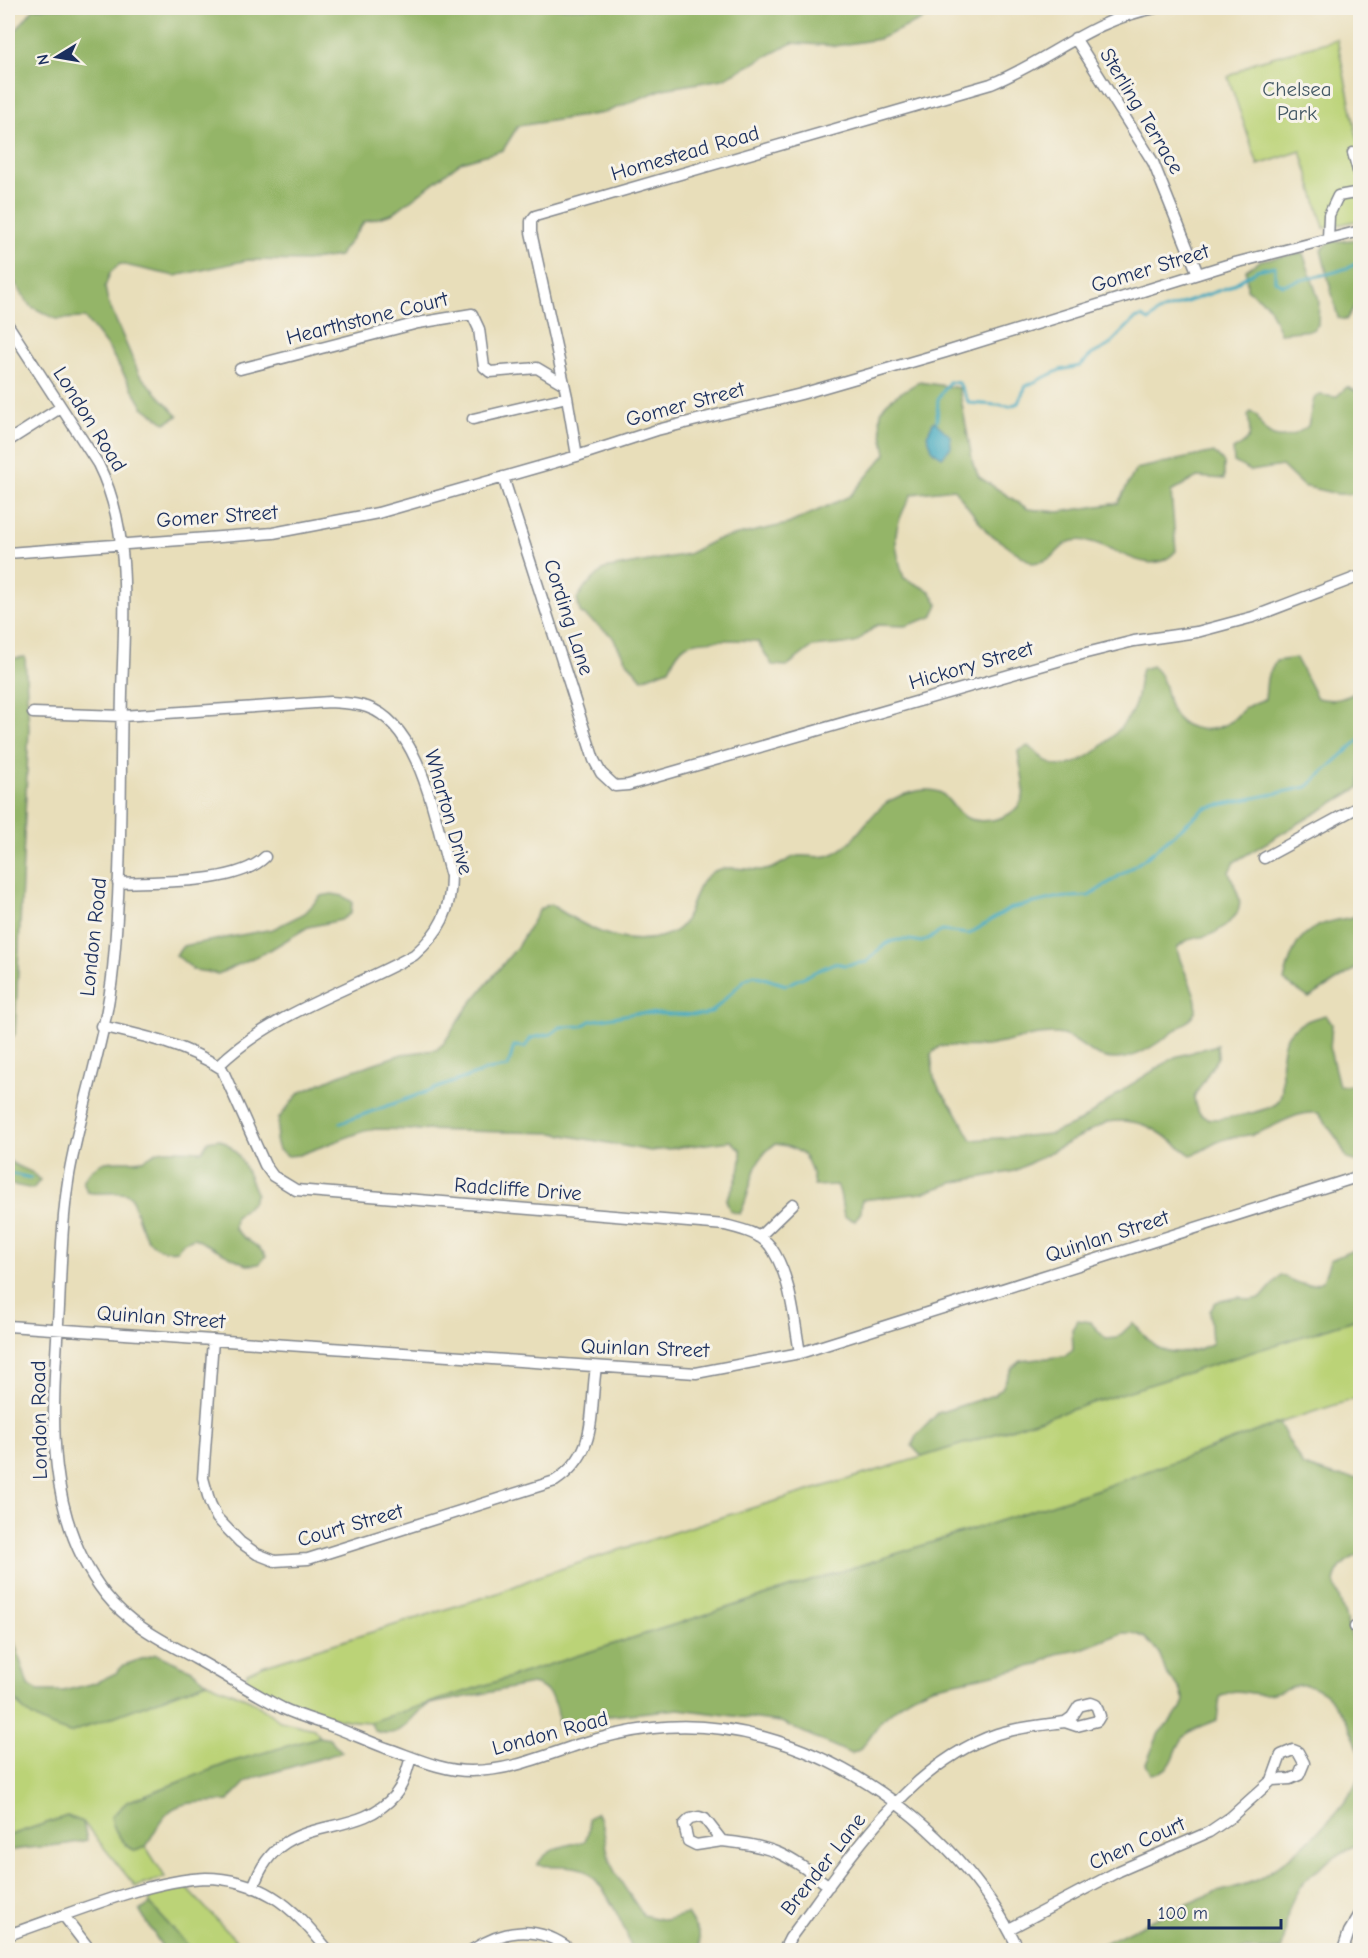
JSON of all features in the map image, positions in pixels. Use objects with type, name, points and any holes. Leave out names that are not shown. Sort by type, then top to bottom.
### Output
[{"type":"street","points":[[1075,38],[1100,24],[1155,8]]},
{"type":"street","name":"Sterling Terrace","points":[[1075,38],[1153,162],[1198,274]]},
{"type":"street","name":"Homestead Road","points":[[577,456],[567,397],[531,232],[531,221],[535,216],[992,84],[1019,73],[1075,38]]},
{"type":"street","points":[[1353,153],[1360,178]]},
{"type":"street","points":[[1328,239],[1329,215],[1338,196],[1360,192]]},
{"type":"street","name":"Gomer Street","points":[[8,553],[273,533],[378,513],[577,456],[657,430],[801,394],[946,352],[1198,274],[1360,231]]},
{"type":"street","name":"Hearthstone Court","points":[[240,369],[418,323],[472,314],[479,329],[484,367],[490,372],[537,368],[564,384]]},
{"type":"street","name":"London Road","points":[[8,325],[98,464],[110,487],[121,543],[124,643],[118,883],[112,972],[69,1178],[57,1329],[54,1429],[60,1490],[68,1527],[84,1562],[108,1598],[143,1629],[288,1711],[455,1771],[495,1770],[517,1766],[583,1743],[626,1732],[660,1727],[725,1729],[775,1740],[827,1761],[864,1781],[896,1804],[964,1864],[994,1904],[1019,1950]]},
{"type":"street","points":[[473,419],[567,397]]},
{"type":"street","points":[[8,441],[60,408]]},
{"type":"street","name":"Cording Lane","points":[[503,477],[599,769]]},
{"type":"street","name":"Hickory Street","points":[[599,769],[611,785],[628,785],[1031,667],[1134,641],[1197,632],[1253,617],[1360,576]]},
{"type":"street","name":"Wharton Drive","points":[[33,713],[122,716],[330,702],[369,707],[397,727],[411,746],[451,876],[451,896],[443,923],[428,943],[414,955],[281,1018],[237,1047],[218,1066]]},
{"type":"street","points":[[1264,858],[1360,806]]},
{"type":"street","points":[[118,883],[227,875],[249,869],[265,857]]},
{"type":"street","points":[[101,1026],[152,1038],[218,1066]]},
{"type":"street","name":"Radcliffe Drive","points":[[218,1066],[231,1087],[246,1128],[265,1165],[273,1176],[296,1190],[725,1225],[759,1237]]},
{"type":"street","name":"Quinlan Street","points":[[8,1326],[696,1373],[800,1353],[1360,1176]]},
{"type":"street","points":[[794,1204],[759,1237],[770,1246],[780,1267],[800,1353]]},
{"type":"street","name":"Court Street","points":[[213,1341],[203,1478],[217,1518],[240,1542],[257,1554],[275,1561],[308,1559],[555,1481],[569,1471],[587,1445],[591,1432],[596,1367]]},
{"type":"street","name":"Brender Lane","points":[[784,1950],[790,1938],[829,1886],[896,1804],[936,1766],[965,1748],[997,1734],[1065,1722]]},
{"type":"street","points":[[253,1888],[260,1869],[284,1842],[371,1812],[388,1802],[404,1779],[411,1757]]},
{"type":"street","name":"Chen Court","points":[[1009,1929],[1119,1871],[1209,1832],[1231,1817],[1272,1780]]},
{"type":"street","points":[[723,1841],[751,1844],[780,1852],[829,1886]]},
{"type":"street","points":[[8,1935],[183,1880],[209,1878],[243,1883],[272,1896],[290,1909],[328,1950]]},
{"type":"street","points":[[1343,1950],[1349,1932],[1360,1914]]},
{"type":"street","points":[[64,1916],[90,1950]]},
{"type":"street","points":[[472,1950],[497,1936],[532,1931],[556,1940],[571,1950]]},
{"type":"green space","points":[[34,8],[939,8],[935,14],[879,39],[835,46],[792,43],[723,79],[663,89],[604,113],[518,126],[503,150],[461,162],[392,214],[364,222],[339,256],[306,261],[248,260],[175,276],[120,264],[110,273],[105,287],[108,302],[139,374],[178,416],[165,423],[143,407],[109,349],[85,318],[56,319],[30,306],[8,272],[8,46],[9,39]]},
{"type":"green space","name":"Chelsea Park","points":[[1337,39],[1360,152],[1360,220],[1324,228],[1301,151],[1258,165],[1228,77],[1255,62]]},
{"type":"green space","points":[[1359,239],[1360,298],[1346,320],[1338,318],[1321,250],[1330,242]]},
{"type":"green space","points":[[1303,253],[1319,300],[1318,325],[1312,330],[1280,333],[1268,305],[1247,289],[1246,270],[1261,260]]},
{"type":"green space","points":[[919,382],[959,388],[973,464],[979,477],[1028,509],[1059,512],[1118,503],[1136,469],[1214,452],[1224,463],[1224,479],[1197,477],[1171,492],[1176,551],[1164,560],[1152,563],[1139,561],[1099,544],[1072,541],[1065,544],[1050,558],[1032,563],[988,533],[954,489],[912,494],[898,526],[897,554],[904,578],[930,591],[938,604],[932,617],[905,626],[877,625],[855,643],[812,647],[787,666],[772,665],[758,642],[710,641],[686,645],[678,652],[669,669],[642,679],[625,659],[612,636],[580,612],[577,599],[584,588],[604,569],[688,554],[715,540],[788,524],[850,496],[886,454],[880,416],[882,409],[894,397]]},
{"type":"green space","points":[[1347,387],[1360,393],[1360,494],[1337,494],[1303,486],[1282,466],[1251,471],[1234,462],[1233,450],[1244,443],[1249,436],[1248,415],[1251,412],[1257,415],[1266,431],[1278,437],[1285,437],[1308,426],[1314,398],[1320,395],[1336,397]]},
{"type":"green space","points":[[25,657],[29,728],[15,1034],[8,1043],[8,659]]},
{"type":"green space","points":[[1296,658],[1317,698],[1340,699],[1360,690],[1360,787],[1234,862],[1229,872],[1240,900],[1237,912],[1217,932],[1187,941],[1177,948],[1196,1002],[1195,1012],[1190,1019],[1154,1046],[1124,1058],[1103,1057],[1059,1034],[1036,1035],[986,1046],[940,1046],[931,1054],[934,1078],[972,1140],[1051,1134],[1081,1121],[1127,1087],[1175,1057],[1217,1045],[1218,1057],[1194,1097],[1195,1103],[1198,1111],[1204,1117],[1230,1117],[1265,1109],[1278,1102],[1282,1089],[1281,1062],[1285,1041],[1295,1028],[1326,1015],[1332,1024],[1330,1050],[1339,1086],[1360,1086],[1360,1163],[1347,1159],[1338,1140],[1318,1113],[1302,1114],[1257,1133],[1224,1139],[1191,1155],[1162,1134],[1143,1124],[1107,1122],[1015,1171],[956,1182],[922,1193],[862,1200],[861,1212],[855,1221],[845,1217],[837,1185],[814,1186],[811,1169],[804,1156],[793,1148],[775,1144],[760,1159],[756,1167],[740,1214],[730,1211],[726,1200],[738,1176],[741,1157],[741,1150],[731,1141],[651,1151],[553,1133],[376,1129],[364,1131],[299,1155],[288,1156],[279,1150],[276,1140],[279,1118],[299,1093],[339,1075],[402,1054],[436,1050],[444,1043],[467,1008],[517,947],[540,909],[550,904],[588,927],[616,937],[645,940],[663,936],[681,927],[697,890],[711,873],[723,868],[765,870],[798,856],[830,855],[853,839],[886,803],[905,794],[926,790],[939,792],[961,815],[972,820],[990,820],[1007,815],[1020,804],[1024,791],[1018,751],[1028,746],[1047,762],[1065,766],[1088,756],[1110,739],[1128,718],[1138,694],[1142,669],[1152,666],[1159,673],[1164,682],[1169,703],[1178,719],[1194,728],[1212,729],[1230,722],[1246,707],[1265,699],[1267,678],[1276,661]]},
{"type":"green space","points":[[332,894],[343,896],[352,902],[351,913],[341,920],[308,927],[270,950],[218,974],[194,970],[176,955],[183,946],[273,929],[305,913],[321,896]]},
{"type":"green space","points":[[1360,905],[1360,966],[1309,998],[1284,981],[1293,952],[1306,934],[1325,923],[1354,917]]},
{"type":"green space","points":[[219,1139],[238,1155],[256,1193],[252,1203],[235,1217],[234,1228],[266,1256],[259,1264],[247,1265],[194,1238],[184,1242],[177,1250],[157,1247],[145,1235],[131,1196],[120,1193],[87,1192],[83,1181],[96,1166],[102,1163],[142,1160],[164,1150],[202,1151],[208,1141]]},
{"type":"green space","points":[[8,1159],[40,1180],[33,1189],[8,1184]]},
{"type":"green space","points":[[1351,1251],[1360,1252],[1360,1318],[922,1457],[912,1446],[916,1436],[938,1413],[994,1395],[1002,1388],[1012,1368],[1021,1361],[1065,1356],[1073,1350],[1072,1329],[1078,1320],[1090,1322],[1106,1339],[1117,1338],[1133,1323],[1147,1339],[1163,1350],[1192,1351],[1212,1343],[1210,1311],[1216,1302],[1239,1297],[1249,1300],[1261,1298],[1281,1275],[1306,1285],[1323,1281],[1330,1260]]},
{"type":"green space","points":[[1360,1318],[1360,1397],[1279,1423],[1099,1489],[370,1722],[321,1715],[306,1710],[275,1697],[246,1680],[247,1673],[262,1666],[498,1593],[539,1576],[712,1520],[922,1457]]},
{"type":"green space","points":[[1279,1423],[1303,1466],[1336,1476],[1360,1478],[1360,1555],[1343,1565],[1337,1572],[1334,1582],[1360,1662],[1360,1758],[1347,1723],[1331,1700],[1311,1686],[1300,1685],[1268,1694],[1236,1691],[1220,1697],[1217,1720],[1187,1734],[1178,1746],[1171,1764],[1160,1772],[1151,1774],[1146,1764],[1159,1733],[1181,1709],[1184,1700],[1180,1689],[1166,1673],[1159,1652],[1144,1637],[1133,1633],[1122,1633],[1079,1650],[1056,1654],[1037,1665],[932,1687],[909,1697],[881,1721],[861,1749],[851,1754],[781,1722],[679,1709],[609,1716],[588,1726],[566,1731],[557,1725],[557,1711],[553,1699],[544,1689],[532,1684],[430,1704],[422,1708],[401,1729],[394,1732],[375,1731],[370,1722],[1099,1489]]},
{"type":"green space","points":[[8,1622],[28,1685],[38,1691],[63,1691],[95,1683],[116,1673],[124,1665],[156,1654],[192,1670],[207,1682],[70,1733],[47,1725],[31,1716],[19,1705],[12,1693],[7,1663]]},
{"type":"green space","points":[[207,1682],[250,1700],[280,1721],[314,1729],[319,1737],[231,1762],[127,1802],[111,1817],[126,1845],[135,1851],[146,1847],[165,1877],[136,1887],[83,1822],[67,1816],[8,1836],[8,1751],[12,1749],[8,1743],[8,1685],[20,1707],[69,1733]]},
{"type":"green space","points":[[319,1737],[330,1739],[342,1752],[257,1777],[246,1782],[228,1801],[186,1804],[177,1807],[162,1820],[146,1847],[135,1851],[122,1841],[114,1828],[111,1817],[127,1802],[231,1762]]},
{"type":"green space","points":[[1360,1773],[1360,1843],[1318,1869],[1300,1887],[1289,1909],[1281,1950],[1090,1950],[1191,1902],[1262,1877],[1319,1831],[1345,1801]]},
{"type":"green space","points":[[596,1812],[600,1818],[612,1866],[643,1915],[665,1920],[687,1914],[699,1933],[700,1950],[632,1950],[613,1907],[592,1876],[574,1867],[537,1865],[546,1854],[552,1851],[585,1841],[589,1830],[588,1819]]},
{"type":"green space","points":[[67,1816],[83,1822],[87,1840],[8,1851],[8,1836]]},
{"type":"green space","points":[[176,1885],[185,1886],[245,1950],[192,1950],[150,1904],[149,1896]]},
{"type":"green space","points":[[150,1904],[192,1950],[164,1950],[140,1911]]},
{"type":"water","points":[[934,421],[950,436],[951,447],[942,457],[933,451],[927,435]]},
{"type":"waterway","points":[[937,421],[938,399],[949,382],[959,383],[969,403],[1010,406],[1018,403],[1026,386],[1060,370],[1080,366],[1091,355],[1108,346],[1135,319],[1142,317],[1149,321],[1158,312],[1229,287],[1257,270],[1275,266],[1275,281],[1283,285],[1341,270],[1360,262]]},
{"type":"waterway","points":[[340,1123],[487,1070],[508,1067],[514,1046],[525,1047],[531,1038],[551,1034],[560,1027],[582,1026],[590,1021],[636,1013],[703,1015],[713,1011],[744,980],[754,975],[786,985],[834,963],[845,965],[867,962],[885,944],[897,940],[922,942],[942,931],[969,934],[1009,909],[1055,898],[1089,896],[1146,858],[1205,808],[1307,787],[1360,739]]},
{"type":"waterway","points":[[8,1173],[31,1178]]}]
